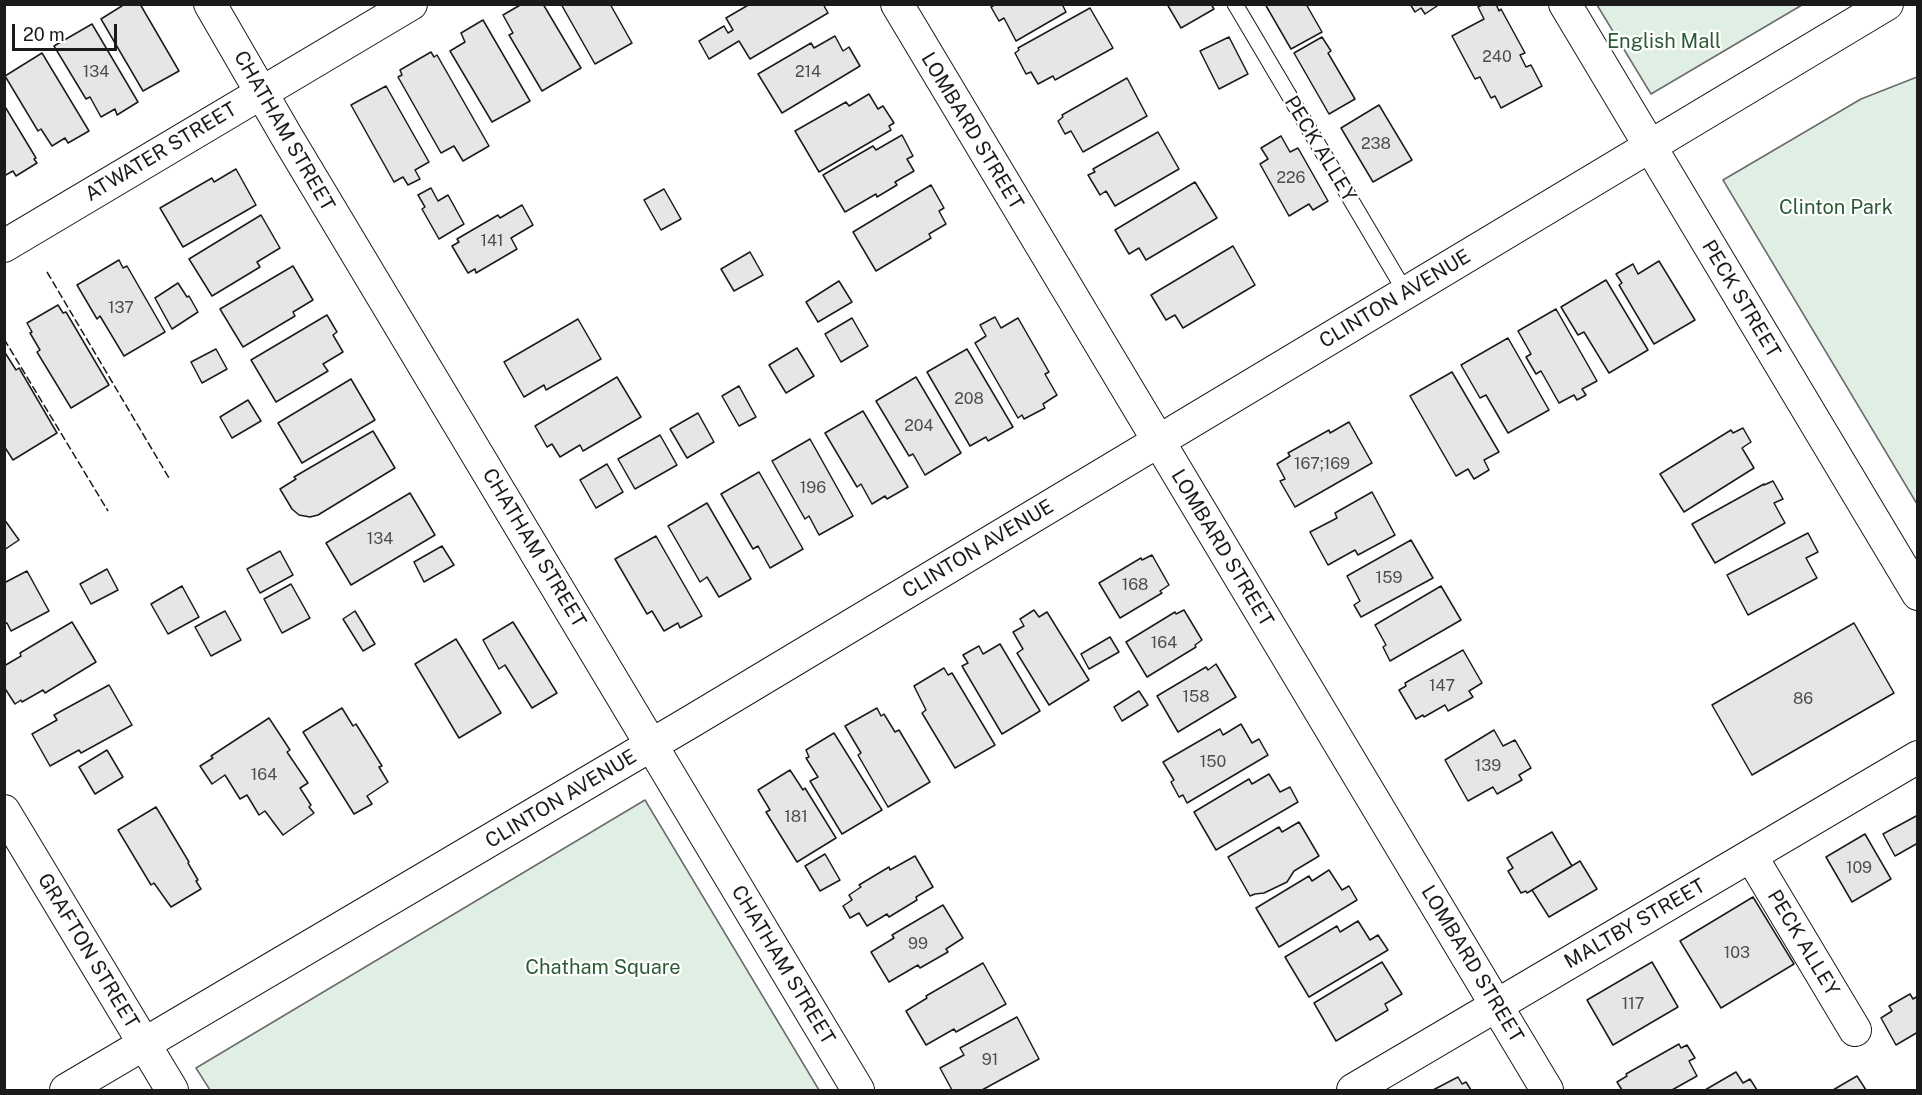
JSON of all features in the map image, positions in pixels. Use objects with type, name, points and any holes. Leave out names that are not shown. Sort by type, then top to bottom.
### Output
[{"type":"street","name":"CHATHAM STREET","points":[[210,4],[858,1090]]},
{"type":"street","name":"ATWATER STREET","points":[[4,246],[411,4]]},
{"type":"street","name":"LOMBARD STREET","points":[[897,4],[1547,1090]]},
{"type":"street","name":"PECK STREET","points":[[1565,4],[1917,594]]},
{"type":"street","name":"CLINTON AVENUE","points":[[66,1090],[651,745],[1406,293],[1649,146],[1853,13],[1887,4]]},
{"type":"street","name":"MALTBY STREET","points":[[1353,1090],[1917,757]]},
{"type":"street","name":"GRAFTON STREET","points":[[4,811],[172,1090]]},
{"type":"street","name":"PECK ALLEY","points":[[1751,856],[1855,1030]]},
{"type":"lane","name":"PECK ALLEY","points":[[1235,4],[1406,293]]},
{"type":"green space","name":"English Mall","points":[[1597,5],[1802,5],[1651,94]]},
{"type":"green space","name":"Clinton Park","points":[[1917,77],[1917,504],[1723,180],[1861,99]]},
{"type":"green space","name":"Chatham Square","points":[[645,800],[819,1090],[210,1090],[196,1068]]},
{"type":"building","points":[[125,4],[140,4],[179,71],[143,91],[101,19]]},
{"type":"building","points":[[522,4],[543,4],[581,68],[542,91],[509,35],[513,33],[503,15]]},
{"type":"building","points":[[561,4],[610,4],[632,43],[595,64]]},
{"type":"building","points":[[750,4],[823,4],[828,13],[750,59],[739,41],[709,59],[699,41],[724,26],[728,33],[733,30],[726,18]]},
{"type":"building","points":[[996,4],[1062,4],[1066,12],[1016,41],[1004,18],[999,21],[991,7]]},
{"type":"building","points":[[1167,4],[1211,4],[1214,9],[1181,28]]},
{"type":"building","points":[[1265,4],[1306,4],[1322,32],[1291,49]]},
{"type":"building","points":[[1410,4],[1440,4],[1425,14],[1421,8],[1415,12]]},
{"type":"building","points":[[1484,4],[1496,4],[1499,11],[1501,9],[1525,53],[1520,55],[1526,67],[1531,65],[1542,86],[1501,108],[1495,96],[1491,98],[1480,77],[1475,79],[1452,36],[1484,19],[1478,7]]},
{"type":"building","points":[[1090,8],[1113,48],[1055,80],[1053,76],[1038,84],[1031,72],[1026,74],[1015,53],[1019,50],[1018,48]]},
{"type":"building","points":[[483,20],[530,101],[492,122],[450,51],[465,42],[461,33]]},
{"type":"building","points":[[92,24],[138,102],[117,115],[115,109],[101,117],[90,97],[86,99],[54,46]]},
{"type":"building","points":[[835,36],[843,51],[849,47],[860,66],[782,113],[758,74],[811,43],[814,48]]},
{"type":"building","points":[[1229,37],[1248,74],[1219,89],[1200,51]]},
{"type":"building","points":[[1322,37],[1331,51],[1328,53],[1355,99],[1329,114],[1294,53]]},
{"type":"building","points":[[431,52],[434,57],[437,55],[489,146],[463,161],[454,146],[441,153],[398,77],[402,75],[400,70]]},
{"type":"building","points":[[42,53],[89,131],[68,143],[65,138],[52,146],[41,129],[38,131],[5,76]]},
{"type":"building","points":[[1127,78],[1147,116],[1083,152],[1071,131],[1065,134],[1058,121],[1063,117],[1062,115]]},
{"type":"building","points":[[386,86],[429,162],[415,170],[420,179],[408,185],[403,177],[394,182],[351,105]]},
{"type":"building","points":[[869,94],[878,109],[883,106],[894,123],[889,126],[891,130],[819,172],[795,131],[846,102],[849,106]]},
{"type":"building","points":[[4,105],[37,163],[16,176],[13,171],[4,176]]},
{"type":"building","points":[[1379,105],[1412,160],[1373,182],[1341,128]]},
{"type":"building","points":[[1158,132],[1179,169],[1115,206],[1106,191],[1100,195],[1088,175],[1095,172],[1093,169]]},
{"type":"building","points":[[902,135],[913,156],[907,159],[914,171],[895,182],[897,185],[877,197],[876,194],[845,212],[823,175],[873,146],[876,150]]},
{"type":"building","points":[[1281,136],[1290,152],[1298,148],[1328,201],[1313,210],[1309,204],[1289,216],[1260,164],[1268,159],[1261,148]]},
{"type":"building","points":[[236,169],[256,205],[183,247],[160,208],[212,178],[214,182]]},
{"type":"building","points":[[1195,182],[1217,218],[1146,260],[1139,248],[1129,254],[1115,230]]},
{"type":"building","points":[[931,185],[944,208],[939,211],[946,224],[929,234],[931,238],[876,271],[853,232]]},
{"type":"building","points":[[431,188],[438,201],[448,195],[464,224],[439,239],[422,209],[425,207],[418,195]]},
{"type":"building","points":[[664,189],[681,219],[661,230],[644,200]]},
{"type":"building","points":[[522,205],[533,225],[511,238],[517,249],[476,273],[475,269],[468,273],[452,246],[459,242],[457,239],[498,215],[500,218]]},
{"type":"building","points":[[261,215],[280,248],[257,262],[260,267],[212,296],[189,259]]},
{"type":"building","points":[[1233,246],[1255,285],[1183,328],[1175,315],[1166,320],[1151,295]]},
{"type":"building","points":[[750,252],[763,275],[734,291],[721,269]]},
{"type":"building","points":[[119,260],[123,268],[127,266],[165,332],[124,356],[100,316],[97,319],[77,285]]},
{"type":"building","points":[[1659,261],[1695,320],[1654,344],[1619,285],[1622,283],[1616,274],[1633,264],[1638,274]]},
{"type":"building","points":[[293,266],[313,300],[293,312],[295,316],[243,347],[220,309]]},
{"type":"building","points":[[1606,280],[1648,350],[1609,373],[1584,332],[1578,335],[1561,307]]},
{"type":"building","points":[[839,281],[852,302],[818,322],[806,302]]},
{"type":"building","points":[[178,283],[198,312],[172,329],[155,298]]},
{"type":"building","points":[[58,305],[63,313],[66,312],[109,385],[71,408],[37,352],[40,350],[27,323]]},
{"type":"building","points":[[1556,309],[1597,381],[1582,389],[1586,395],[1577,400],[1574,395],[1559,403],[1541,371],[1536,374],[1526,357],[1531,354],[1518,331]]},
{"type":"building","points":[[327,315],[337,332],[333,335],[343,352],[323,364],[328,371],[276,402],[251,360]]},
{"type":"building","points":[[995,317],[1001,328],[1018,318],[1049,372],[1045,374],[1057,395],[1043,404],[1045,408],[1024,419],[1022,415],[1018,418],[975,343],[986,336],[980,325]]},
{"type":"building","points":[[852,318],[868,346],[841,362],[825,334]]},
{"type":"building","points":[[578,319],[601,359],[546,390],[544,385],[524,397],[504,362]]},
{"type":"building","points":[[1508,338],[1549,410],[1508,433],[1486,395],[1480,398],[1461,365]]},
{"type":"building","points":[[797,348],[814,376],[786,393],[769,365]]},
{"type":"building","points":[[216,349],[227,369],[202,383],[191,362]]},
{"type":"building","points":[[967,349],[1013,427],[988,441],[986,437],[970,446],[927,372]]},
{"type":"building","points":[[4,351],[16,370],[19,368],[57,433],[13,460],[4,446]]},
{"type":"building","points":[[1452,372],[1499,452],[1484,460],[1489,470],[1474,479],[1468,469],[1456,476],[1410,396]]},
{"type":"building","points":[[617,377],[641,417],[583,451],[580,445],[560,457],[552,444],[547,447],[535,426]]},
{"type":"building","points":[[916,377],[961,453],[925,475],[913,454],[909,456],[876,401]]},
{"type":"building","points":[[351,379],[375,420],[302,463],[278,423]]},
{"type":"building","points":[[739,386],[756,417],[739,426],[722,396]]},
{"type":"building","points":[[248,400],[261,421],[232,438],[220,417]]},
{"type":"building","points":[[863,411],[908,487],[887,499],[885,496],[872,504],[861,484],[857,487],[825,433]]},
{"type":"building","points":[[698,413],[714,442],[687,458],[670,429]]},
{"type":"building","points":[[1349,422],[1372,463],[1295,507],[1280,481],[1285,479],[1277,464],[1290,456],[1288,453],[1329,430],[1330,433]]},
{"type":"building","points":[[1743,428],[1751,442],[1742,448],[1754,468],[1684,512],[1660,474],[1731,430],[1733,433]]},
{"type":"building","points":[[373,431],[395,468],[318,515],[310,517],[299,515],[292,509],[280,489],[296,479],[294,477]]},
{"type":"building","points":[[660,435],[677,465],[635,489],[618,459]]},
{"type":"building","points":[[810,439],[853,516],[819,535],[809,516],[805,519],[772,461]]},
{"type":"building","points":[[607,464],[623,492],[596,508],[580,480]]},
{"type":"building","points":[[759,472],[803,549],[770,568],[758,546],[753,549],[721,494]]},
{"type":"building","points":[[1773,481],[1783,499],[1774,503],[1785,523],[1715,563],[1692,524]]},
{"type":"building","points":[[1372,492],[1395,535],[1358,555],[1355,550],[1328,565],[1310,532],[1337,518],[1335,513]]},
{"type":"building","points":[[410,493],[435,535],[351,585],[326,543]]},
{"type":"building","points":[[707,503],[751,579],[719,597],[707,577],[700,582],[668,526]]},
{"type":"building","points":[[4,519],[19,540],[4,550]]},
{"type":"building","points":[[1808,533],[1818,552],[1806,558],[1817,578],[1748,615],[1727,575]]},
{"type":"building","points":[[656,536],[702,616],[680,628],[678,623],[664,631],[652,611],[647,614],[615,559]]},
{"type":"building","points":[[1411,540],[1433,578],[1361,617],[1354,605],[1360,601],[1347,576]]},
{"type":"building","points":[[442,546],[454,565],[424,582],[414,562]]},
{"type":"building","points":[[280,551],[293,575],[260,593],[247,569]]},
{"type":"building","points":[[1152,555],[1169,585],[1160,591],[1162,593],[1120,618],[1099,583],[1141,558],[1142,560]]},
{"type":"building","points":[[107,569],[118,590],[91,604],[80,584]]},
{"type":"building","points":[[27,571],[49,611],[11,631],[7,623],[4,624],[4,583]]},
{"type":"building","points":[[291,584],[310,618],[282,633],[264,599]]},
{"type":"building","points":[[182,586],[199,617],[168,634],[151,604]]},
{"type":"building","points":[[1441,586],[1461,620],[1390,661],[1383,647],[1386,645],[1375,625]]},
{"type":"building","points":[[1034,610],[1039,617],[1047,612],[1089,680],[1049,705],[1017,653],[1023,649],[1013,632],[1024,626],[1020,619]]},
{"type":"building","points":[[1184,610],[1202,640],[1195,645],[1196,647],[1147,677],[1126,642],[1175,612],[1176,614]]},
{"type":"building","points":[[225,611],[241,640],[211,656],[195,627]]},
{"type":"building","points":[[355,611],[375,644],[363,651],[343,619]]},
{"type":"building","points":[[72,622],[96,662],[45,693],[43,690],[15,704],[4,687],[4,666],[21,656],[20,653]]},
{"type":"building","points":[[513,622],[557,693],[532,708],[505,665],[499,669],[483,640]]},
{"type":"building","points":[[1854,623],[1894,693],[1752,775],[1712,705]]},
{"type":"building","points":[[1110,637],[1119,652],[1089,669],[1081,654]]},
{"type":"building","points":[[456,639],[501,713],[459,738],[415,664]]},
{"type":"building","points":[[1000,644],[1040,711],[1002,734],[962,666],[968,663],[963,655],[979,646],[983,654]]},
{"type":"building","points":[[1463,650],[1482,683],[1469,691],[1473,697],[1448,711],[1445,705],[1416,719],[1399,690],[1406,686],[1405,683]]},
{"type":"building","points":[[1216,664],[1236,697],[1178,732],[1157,696],[1206,667],[1208,670]]},
{"type":"building","points":[[944,668],[948,675],[952,673],[995,745],[955,768],[922,713],[926,710],[914,686]]},
{"type":"building","points":[[109,685],[132,725],[81,753],[79,750],[50,766],[32,734],[57,720],[54,715]]},
{"type":"building","points":[[1139,691],[1148,705],[1122,721],[1114,707]]},
{"type":"building","points":[[342,708],[353,726],[356,724],[382,766],[379,767],[388,782],[367,796],[372,804],[354,814],[303,732]]},
{"type":"building","points":[[877,708],[881,716],[884,714],[895,732],[899,730],[930,782],[888,807],[858,755],[861,753],[845,726]]},
{"type":"building","points":[[269,718],[290,750],[287,752],[308,783],[300,788],[314,813],[283,835],[265,811],[259,815],[247,795],[240,799],[225,775],[212,784],[200,766],[213,758],[211,756]]},
{"type":"building","points":[[1241,724],[1252,743],[1259,739],[1268,755],[1187,803],[1183,795],[1179,797],[1171,782],[1174,780],[1163,762],[1220,729],[1223,735]]},
{"type":"building","points":[[1494,730],[1503,746],[1515,740],[1531,768],[1519,775],[1522,780],[1497,794],[1493,787],[1468,801],[1445,760]]},
{"type":"building","points":[[834,733],[882,810],[842,834],[810,781],[818,777],[806,758],[809,757],[806,750]]},
{"type":"building","points":[[107,750],[123,777],[95,794],[79,767]]},
{"type":"building","points":[[790,770],[803,790],[805,788],[836,838],[797,862],[766,812],[770,810],[758,790]]},
{"type":"building","points":[[1269,774],[1280,792],[1290,787],[1298,802],[1216,850],[1194,812],[1249,779],[1252,784]]},
{"type":"building","points":[[156,807],[189,862],[201,889],[171,907],[154,883],[151,885],[118,830]]},
{"type":"building","points":[[1918,815],[1918,843],[1895,856],[1883,834]]},
{"type":"building","points":[[1299,822],[1319,856],[1294,871],[1287,882],[1264,893],[1250,896],[1228,857],[1279,827],[1282,832]]},
{"type":"building","points":[[1552,832],[1572,866],[1527,893],[1526,891],[1521,893],[1508,871],[1513,868],[1507,858]]},
{"type":"building","points":[[1865,834],[1891,879],[1852,902],[1826,857]]},
{"type":"building","points":[[825,854],[840,880],[820,891],[805,866]]},
{"type":"building","points":[[915,856],[933,887],[889,917],[887,914],[867,926],[859,913],[850,918],[843,906],[852,900],[849,895],[861,887],[859,885],[889,867],[890,870]]},
{"type":"building","points":[[1580,861],[1597,889],[1549,917],[1532,890]]},
{"type":"building","points":[[1329,870],[1342,890],[1349,886],[1357,900],[1279,947],[1256,908],[1309,876],[1312,881]]},
{"type":"building","points":[[1753,897],[1794,964],[1721,1008],[1680,941]]},
{"type":"building","points":[[943,905],[963,938],[946,949],[948,952],[920,968],[918,965],[889,982],[871,952],[894,938],[892,935]]},
{"type":"building","points":[[1358,921],[1370,940],[1378,935],[1388,950],[1309,997],[1285,957],[1337,926],[1340,932]]},
{"type":"building","points":[[1382,962],[1402,994],[1385,1004],[1388,1010],[1336,1041],[1314,1003]]},
{"type":"building","points":[[1652,962],[1678,1007],[1613,1045],[1587,1000]]},
{"type":"building","points":[[983,963],[1006,1004],[956,1032],[954,1029],[926,1045],[906,1011],[927,998],[926,996]]},
{"type":"building","points":[[1910,994],[1913,999],[1918,996],[1918,1032],[1896,1045],[1881,1018],[1892,1011],[1889,1006]]},
{"type":"building","points":[[1017,1017],[1039,1059],[982,1090],[952,1090],[940,1068],[964,1055],[960,1048]]},
{"type":"building","points":[[1679,1044],[1681,1048],[1687,1045],[1695,1058],[1689,1061],[1697,1076],[1672,1090],[1622,1090],[1617,1082],[1627,1076],[1626,1074]]},
{"type":"building","points":[[1736,1072],[1743,1083],[1750,1079],[1757,1090],[1705,1090]]},
{"type":"building","points":[[1857,1076],[1866,1090],[1833,1090]]},
{"type":"building","points":[[1458,1077],[1462,1084],[1466,1082],[1471,1090],[1433,1090]]},
{"type":"fence","points":[[47,272],[169,478]]},
{"type":"fence","points":[[4,339],[108,511]]}]
